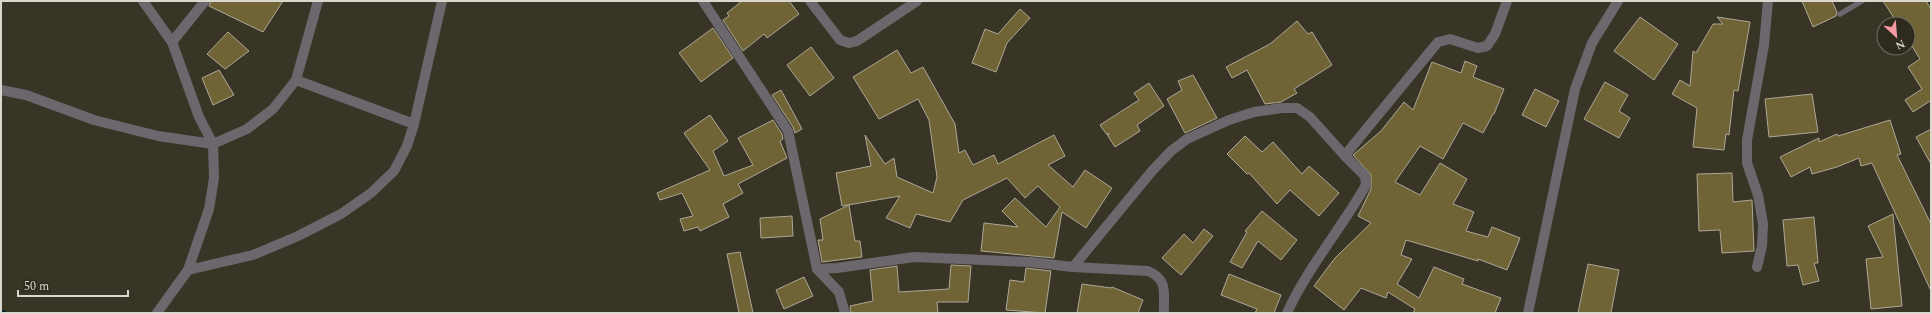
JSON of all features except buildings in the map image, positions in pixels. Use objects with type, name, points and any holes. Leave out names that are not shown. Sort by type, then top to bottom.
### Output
[{"type":"street","points":[[143,1],[172,42],[199,117],[212,144],[214,178],[209,209],[188,270],[157,313]]},
{"type":"street","points":[[172,42],[205,1]]},
{"type":"street","points":[[1,90],[26,95],[94,120],[158,136],[212,144],[247,129],[273,109],[296,80],[318,1]]},
{"type":"street","points":[[188,270],[252,255],[298,236],[341,214],[371,193],[394,170],[407,146],[414,124],[442,1]]},
{"type":"street","points":[[703,1],[788,131],[817,269],[839,292],[845,313]]},
{"type":"street","points":[[810,1],[840,40],[849,43],[857,41],[917,1]]},
{"type":"street","points":[[1345,156],[1438,42],[1450,39],[1478,48],[1487,46],[1495,34],[1507,1]]},
{"type":"street","points":[[1528,313],[1575,89],[1592,43],[1618,1]]},
{"type":"street","points":[[1757,267],[1762,246],[1763,224],[1758,195],[1747,163],[1747,140],[1764,45],[1768,1]]},
{"type":"street","points":[[296,80],[414,124]]},
{"type":"street","points":[[1074,267],[1152,171],[1171,151],[1187,139],[1229,120],[1254,112],[1282,108],[1297,108],[1310,117],[1365,176],[1366,185],[1313,265],[1287,313]]},
{"type":"street","points":[[817,269],[837,268],[914,257],[1030,262],[1074,267],[1148,271],[1158,275],[1163,284],[1164,313]]},
{"type":"lane","points":[[1840,14],[1862,1]]}]
